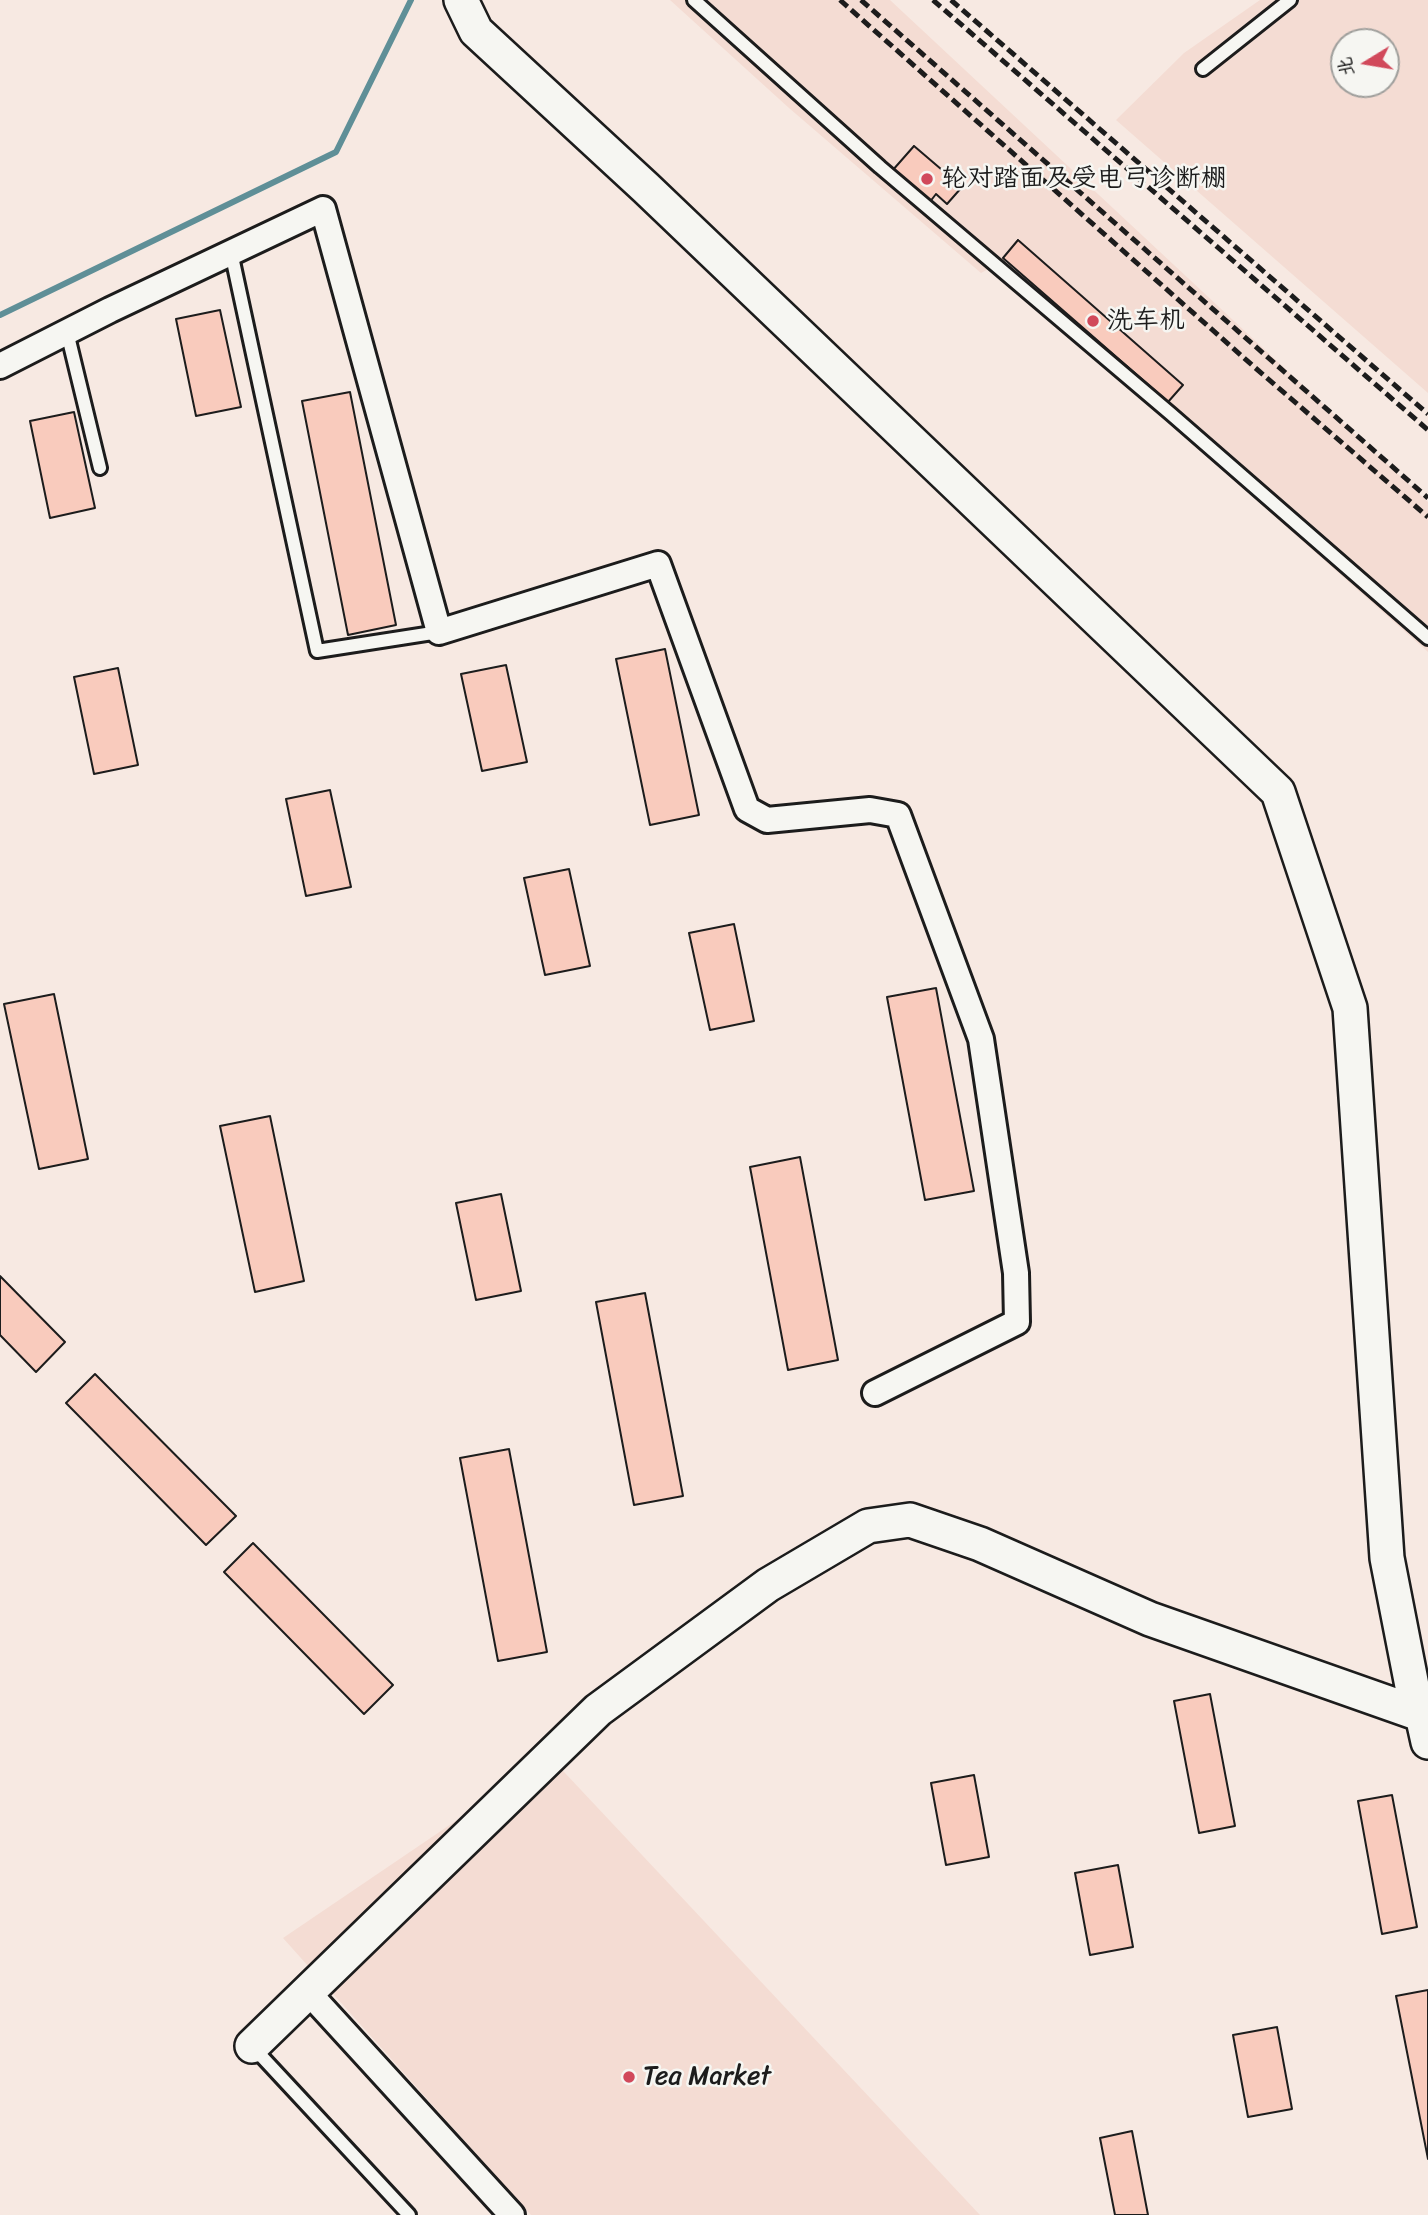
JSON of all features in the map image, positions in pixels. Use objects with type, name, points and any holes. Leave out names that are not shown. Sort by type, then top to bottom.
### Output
[{"type":"street","points":[[461,0],[476,31],[656,198],[1278,792],[1350,1008],[1387,1558],[1413,1691],[1426,1724]]},
{"type":"street","points":[[0,366],[323,209],[439,632],[658,564],[747,809],[767,820],[870,810],[898,816],[981,1039],[1016,1273],[1017,1322],[875,1393]]},
{"type":"street","points":[[252,2046],[598,1710],[768,1585],[868,1526],[910,1520],[980,1544],[1150,1619],[1426,1724]]},
{"type":"street","points":[[308,1992],[512,2215]]},
{"type":"lane","points":[[694,0],[880,167],[1108,360],[1428,638]]},
{"type":"lane","points":[[1203,69],[1290,0]]},
{"type":"lane","points":[[231,252],[317,651],[439,632]]},
{"type":"lane","points":[[67,332],[100,468]]},
{"type":"lane","points":[[252,2046],[409,2215]]},
{"type":"shaded area","points":[[670,0],[890,0],[1428,502],[1428,652],[992,267],[981,273],[789,108]]},
{"type":"shaded area","points":[[1260,0],[1428,0],[1428,393],[1116,120],[1184,53]]},
{"type":"shaded area","name":"Tea Market","points":[[550,1757],[980,2215],[531,2215],[283,1938]]},
{"type":"building","name":"轮对踏面及受电弓诊断棚","points":[[914,146],[962,187],[947,204],[936,194],[929,203],[892,171]]},
{"type":"building","name":"洗车机","points":[[1018,240],[1183,385],[1168,402],[1003,258]]},
{"type":"building","points":[[220,310],[241,407],[196,416],[176,319]]},
{"type":"building","points":[[350,392],[396,625],[348,635],[302,401]]},
{"type":"building","points":[[74,412],[95,508],[50,518],[30,421]]},
{"type":"building","points":[[665,649],[699,815],[650,825],[616,659]]},
{"type":"building","points":[[506,665],[527,762],[482,771],[461,674]]},
{"type":"building","points":[[118,668],[138,765],[94,774],[74,677]]},
{"type":"building","points":[[330,790],[351,887],[306,896],[286,799]]},
{"type":"building","points":[[569,869],[590,966],[545,975],[524,878]]},
{"type":"building","points":[[734,924],[754,1021],[710,1030],[689,933]]},
{"type":"building","points":[[936,988],[974,1191],[925,1200],[887,997]]},
{"type":"building","points":[[54,994],[88,1159],[39,1169],[4,1004]]},
{"type":"building","points":[[270,1116],[304,1281],[255,1292],[220,1126]]},
{"type":"building","points":[[800,1157],[838,1360],[788,1370],[750,1167]]},
{"type":"building","points":[[501,1194],[521,1291],[476,1300],[456,1203]]},
{"type":"building","points":[[0,1276],[65,1342],[36,1372],[0,1335]]},
{"type":"building","points":[[645,1293],[683,1496],[634,1505],[596,1302]]},
{"type":"building","points":[[95,1374],[236,1516],[206,1545],[66,1403]]},
{"type":"building","points":[[509,1449],[547,1652],[498,1661],[460,1458]]},
{"type":"building","points":[[253,1543],[393,1685],[364,1714],[224,1572]]},
{"type":"building","points":[[1210,1694],[1235,1826],[1199,1833],[1174,1701]]},
{"type":"building","points":[[974,1775],[989,1857],[946,1865],[931,1783]]},
{"type":"building","points":[[1392,1795],[1417,1927],[1382,1934],[1358,1801]]},
{"type":"building","points":[[1118,1865],[1133,1947],[1090,1955],[1075,1873]]},
{"type":"building","points":[[1428,1990],[1428,2159],[1396,1996]]},
{"type":"building","points":[[1277,2027],[1292,2109],[1248,2117],[1233,2035]]},
{"type":"building","points":[[1132,2131],[1148,2215],[1115,2215],[1100,2138]]},
{"type":"waterway","points":[[0,315],[336,152],[411,0]]},
{"type":"railway","points":[[840,0],[1428,517]]},
{"type":"railway","points":[[861,0],[1428,498]]},
{"type":"railway","points":[[933,0],[1428,430]]},
{"type":"railway","points":[[951,0],[1428,414]]},
{"type":"place","name":"轮对踏面及受电弓诊断棚","points":[[927,179]]},
{"type":"place","name":"洗车机","points":[[1093,321]]},
{"type":"place","name":"Tea Market","points":[[629,2077]]}]
